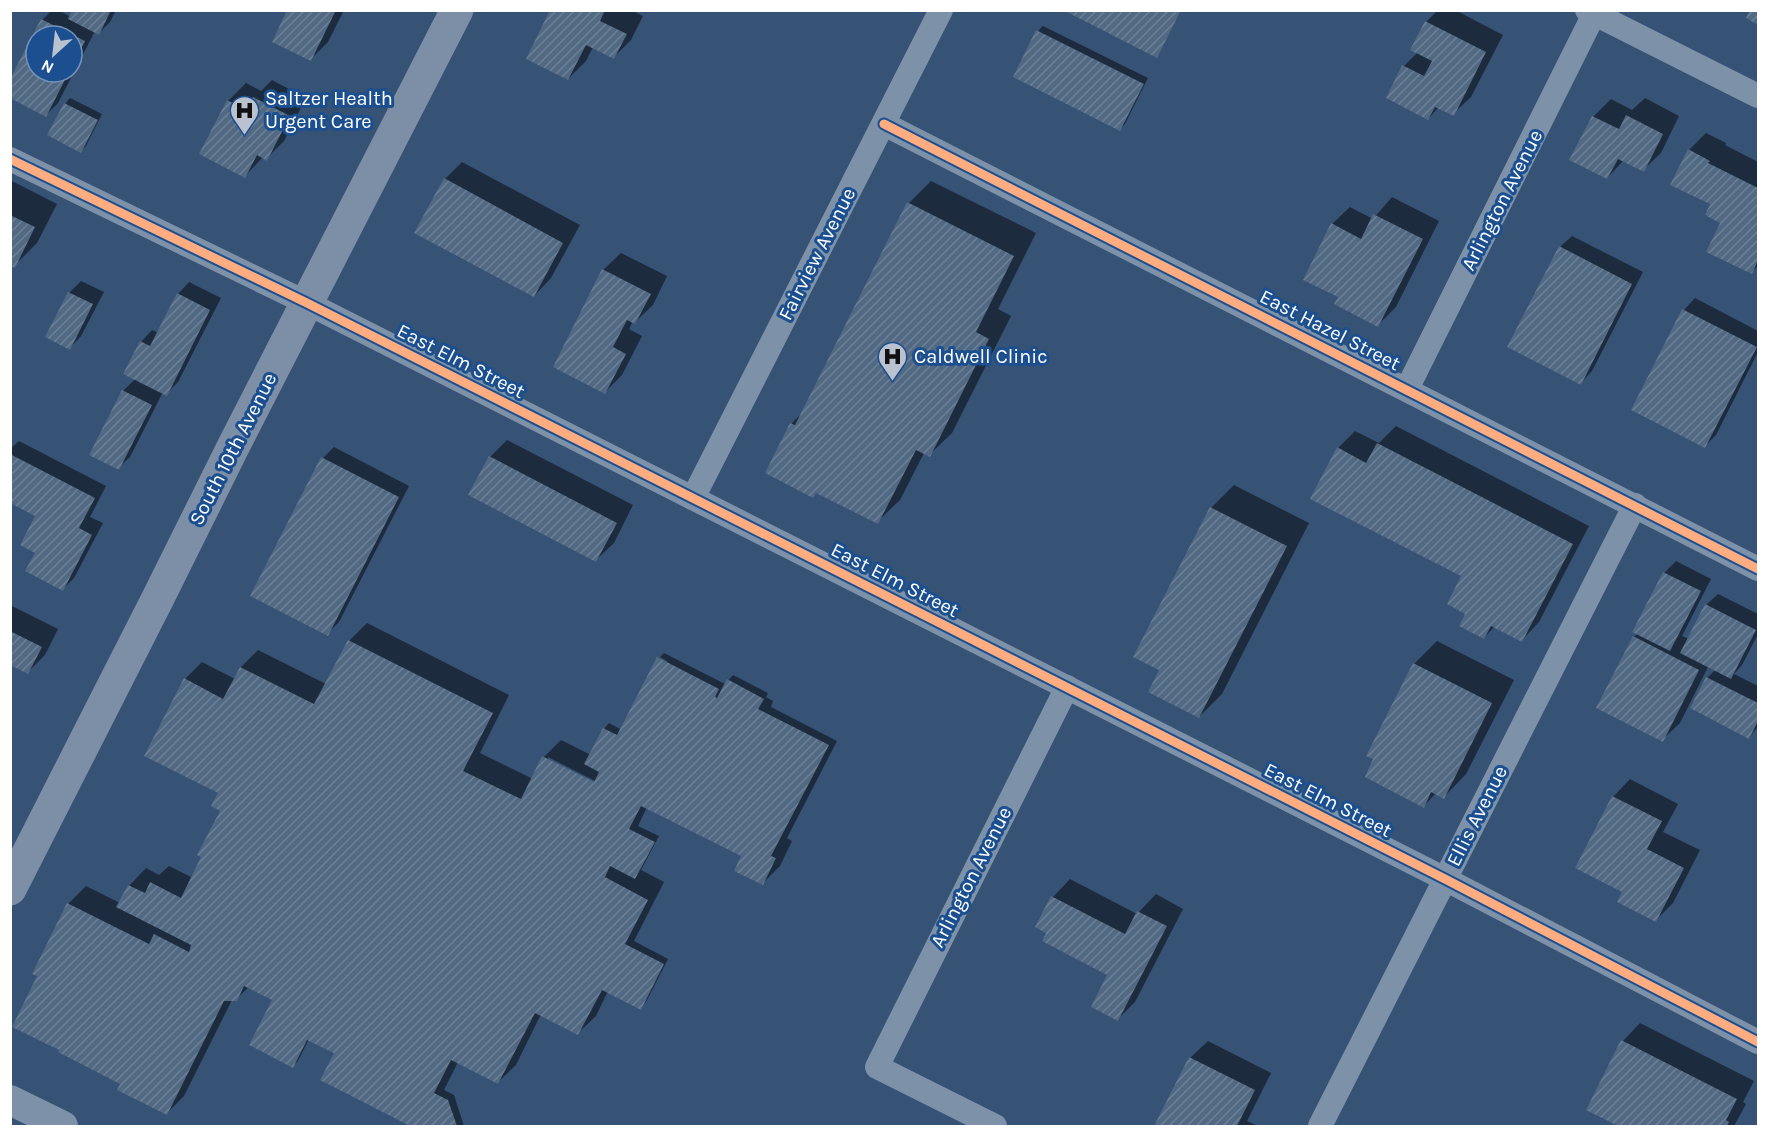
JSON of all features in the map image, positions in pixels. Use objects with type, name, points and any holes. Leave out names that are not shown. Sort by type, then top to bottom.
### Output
[{"type":"main road","name":"South 10th Avenue","points":[[10,889],[457,10]]},
{"type":"street","name":"Fairview Avenue","points":[[693,498],[941,10]]},
{"type":"street","points":[[1592,12],[1758,96]]},
{"type":"street","name":"Arlington Avenue","points":[[1407,389],[1592,12]]},
{"type":"street","name":"East Hazel Street","points":[[884,124],[1758,569]]},
{"type":"street","name":"East Elm Street","points":[[10,159],[307,303],[1445,879],[1758,1042]]},
{"type":"street","name":"Ellis Avenue","points":[[1320,1126],[1635,505]]},
{"type":"street","name":"Arlington Avenue","points":[[995,1126],[877,1067],[1066,687]]},
{"type":"street","points":[[10,1100],[63,1126]]},
{"type":"building","points":[[72,10],[111,10],[99,35],[84,27],[84,24],[78,24],[68,19]]},
{"type":"building","points":[[287,10],[336,10],[311,61],[272,42]]},
{"type":"building","points":[[550,10],[605,10],[600,21],[627,34],[614,59],[586,45],[568,80],[526,59]]},
{"type":"building","points":[[1063,10],[1181,10],[1157,58]]},
{"type":"building","points":[[1750,10],[1758,10],[1758,25],[1746,18]]},
{"type":"building","points":[[41,19],[51,24],[38,24]]},
{"type":"building","points":[[1425,21],[1486,52],[1454,116],[1435,107],[1428,120],[1386,98],[1402,65],[1424,76],[1432,61],[1410,50]]},
{"type":"building","points":[[1036,30],[1144,84],[1120,131],[1013,77]]},
{"type":"building","points":[[24,52],[24,84],[63,84],[46,117],[10,98],[10,79]]},
{"type":"building","name":"Saltzer Health Urgent Care","points":[[253,97],[290,116],[267,161],[257,155],[245,178],[199,154],[227,100],[246,110]]},
{"type":"building","points":[[64,103],[98,120],[81,153],[47,135]]},
{"type":"building","points":[[1626,115],[1663,134],[1644,172],[1618,159],[1607,179],[1569,160],[1592,116],[1619,129]]},
{"type":"building","points":[[1688,149],[1710,161],[1708,163],[1758,188],[1758,260],[1752,274],[1706,252],[1720,223],[1705,215],[1710,204],[1670,185]]},
{"type":"building","points":[[444,178],[563,243],[534,297],[414,233]]},
{"type":"building","name":"Caldwell Clinic","points":[[907,202],[1014,256],[976,332],[989,339],[930,457],[916,450],[878,524],[816,493],[813,498],[765,473],[790,423],[795,425]]},
{"type":"building","points":[[1373,214],[1423,239],[1378,327],[1334,304],[1338,297],[1303,280],[1331,223],[1361,239]]},
{"type":"building","points":[[10,215],[35,227],[15,268],[10,266]]},
{"type":"building","points":[[1559,246],[1632,284],[1581,385],[1507,347]]},
{"type":"building","points":[[602,269],[651,294],[635,324],[627,320],[613,347],[626,354],[605,394],[553,367]]},
{"type":"building","points":[[68,292],[93,304],[70,350],[45,337]]},
{"type":"building","points":[[177,293],[210,310],[167,396],[123,374],[140,341],[150,346]]},
{"type":"building","points":[[1682,309],[1757,347],[1705,448],[1631,410]]},
{"type":"building","points":[[122,390],[152,405],[119,470],[89,455]]},
{"type":"building","points":[[1377,443],[1573,544],[1522,642],[1491,626],[1484,639],[1459,626],[1465,614],[1447,604],[1461,576],[1310,499],[1337,447],[1366,463]]},
{"type":"building","points":[[10,454],[95,498],[79,528],[92,535],[63,591],[25,571],[35,553],[20,545],[35,516],[10,503]]},
{"type":"building","points":[[489,456],[617,523],[596,562],[468,495]]},
{"type":"building","points":[[321,457],[399,497],[328,636],[250,596]]},
{"type":"building","points":[[1210,507],[1287,546],[1199,718],[1148,692],[1159,670],[1133,657]]},
{"type":"building","points":[[1663,572],[1701,591],[1670,651],[1632,632]]},
{"type":"building","points":[[1705,604],[1756,630],[1731,679],[1680,653]]},
{"type":"building","points":[[10,631],[42,647],[28,674],[10,665]]},
{"type":"building","points":[[1633,636],[1699,670],[1663,742],[1596,708]]},
{"type":"building","points":[[348,640],[493,713],[463,771],[521,799],[542,756],[594,782],[599,772],[584,764],[603,728],[617,735],[657,657],[719,689],[715,697],[717,698],[727,679],[764,699],[758,709],[829,745],[771,856],[776,858],[763,885],[734,871],[741,856],[641,806],[629,829],[655,842],[635,879],[610,866],[605,877],[648,900],[625,944],[664,964],[641,1010],[602,990],[578,1035],[535,1013],[498,1084],[451,1060],[434,1093],[448,1100],[457,1126],[410,1126],[320,1080],[334,1053],[307,1040],[293,1068],[249,1045],[272,1000],[244,986],[237,1001],[224,1001],[167,1115],[117,1090],[120,1084],[12,1027],[37,976],[32,974],[67,903],[149,944],[154,934],[189,952],[191,945],[116,907],[128,885],[145,893],[150,882],[181,898],[201,857],[197,855],[220,811],[211,806],[218,793],[144,756],[184,678],[223,699],[240,667],[314,704]]},
{"type":"building","points":[[1413,663],[1492,703],[1444,799],[1431,792],[1424,808],[1365,777],[1373,759],[1366,756]]},
{"type":"building","points":[[1706,677],[1758,703],[1758,721],[1749,739],[1690,708]]},
{"type":"building","points":[[1612,796],[1662,821],[1647,849],[1684,868],[1656,922],[1617,902],[1622,892],[1575,868]]},
{"type":"building","points":[[1051,896],[1125,934],[1137,911],[1167,926],[1118,1021],[1091,1007],[1107,975],[1042,941],[1046,933],[1035,927]]},
{"type":"building","points":[[1621,1040],[1737,1099],[1726,1120],[1729,1122],[1727,1126],[1618,1126],[1586,1110]]},
{"type":"building","points":[[1189,1057],[1255,1090],[1237,1126],[1154,1126]]},
{"type":"cycle path","points":[[884,124],[1758,569]]},
{"type":"cycle path","points":[[10,159],[307,303],[1445,879],[1758,1042]]},
{"type":"place","name":"Saltzer Health Urgent Care","points":[[244,136]]},
{"type":"place","name":"Caldwell Clinic","points":[[893,382]]}]
